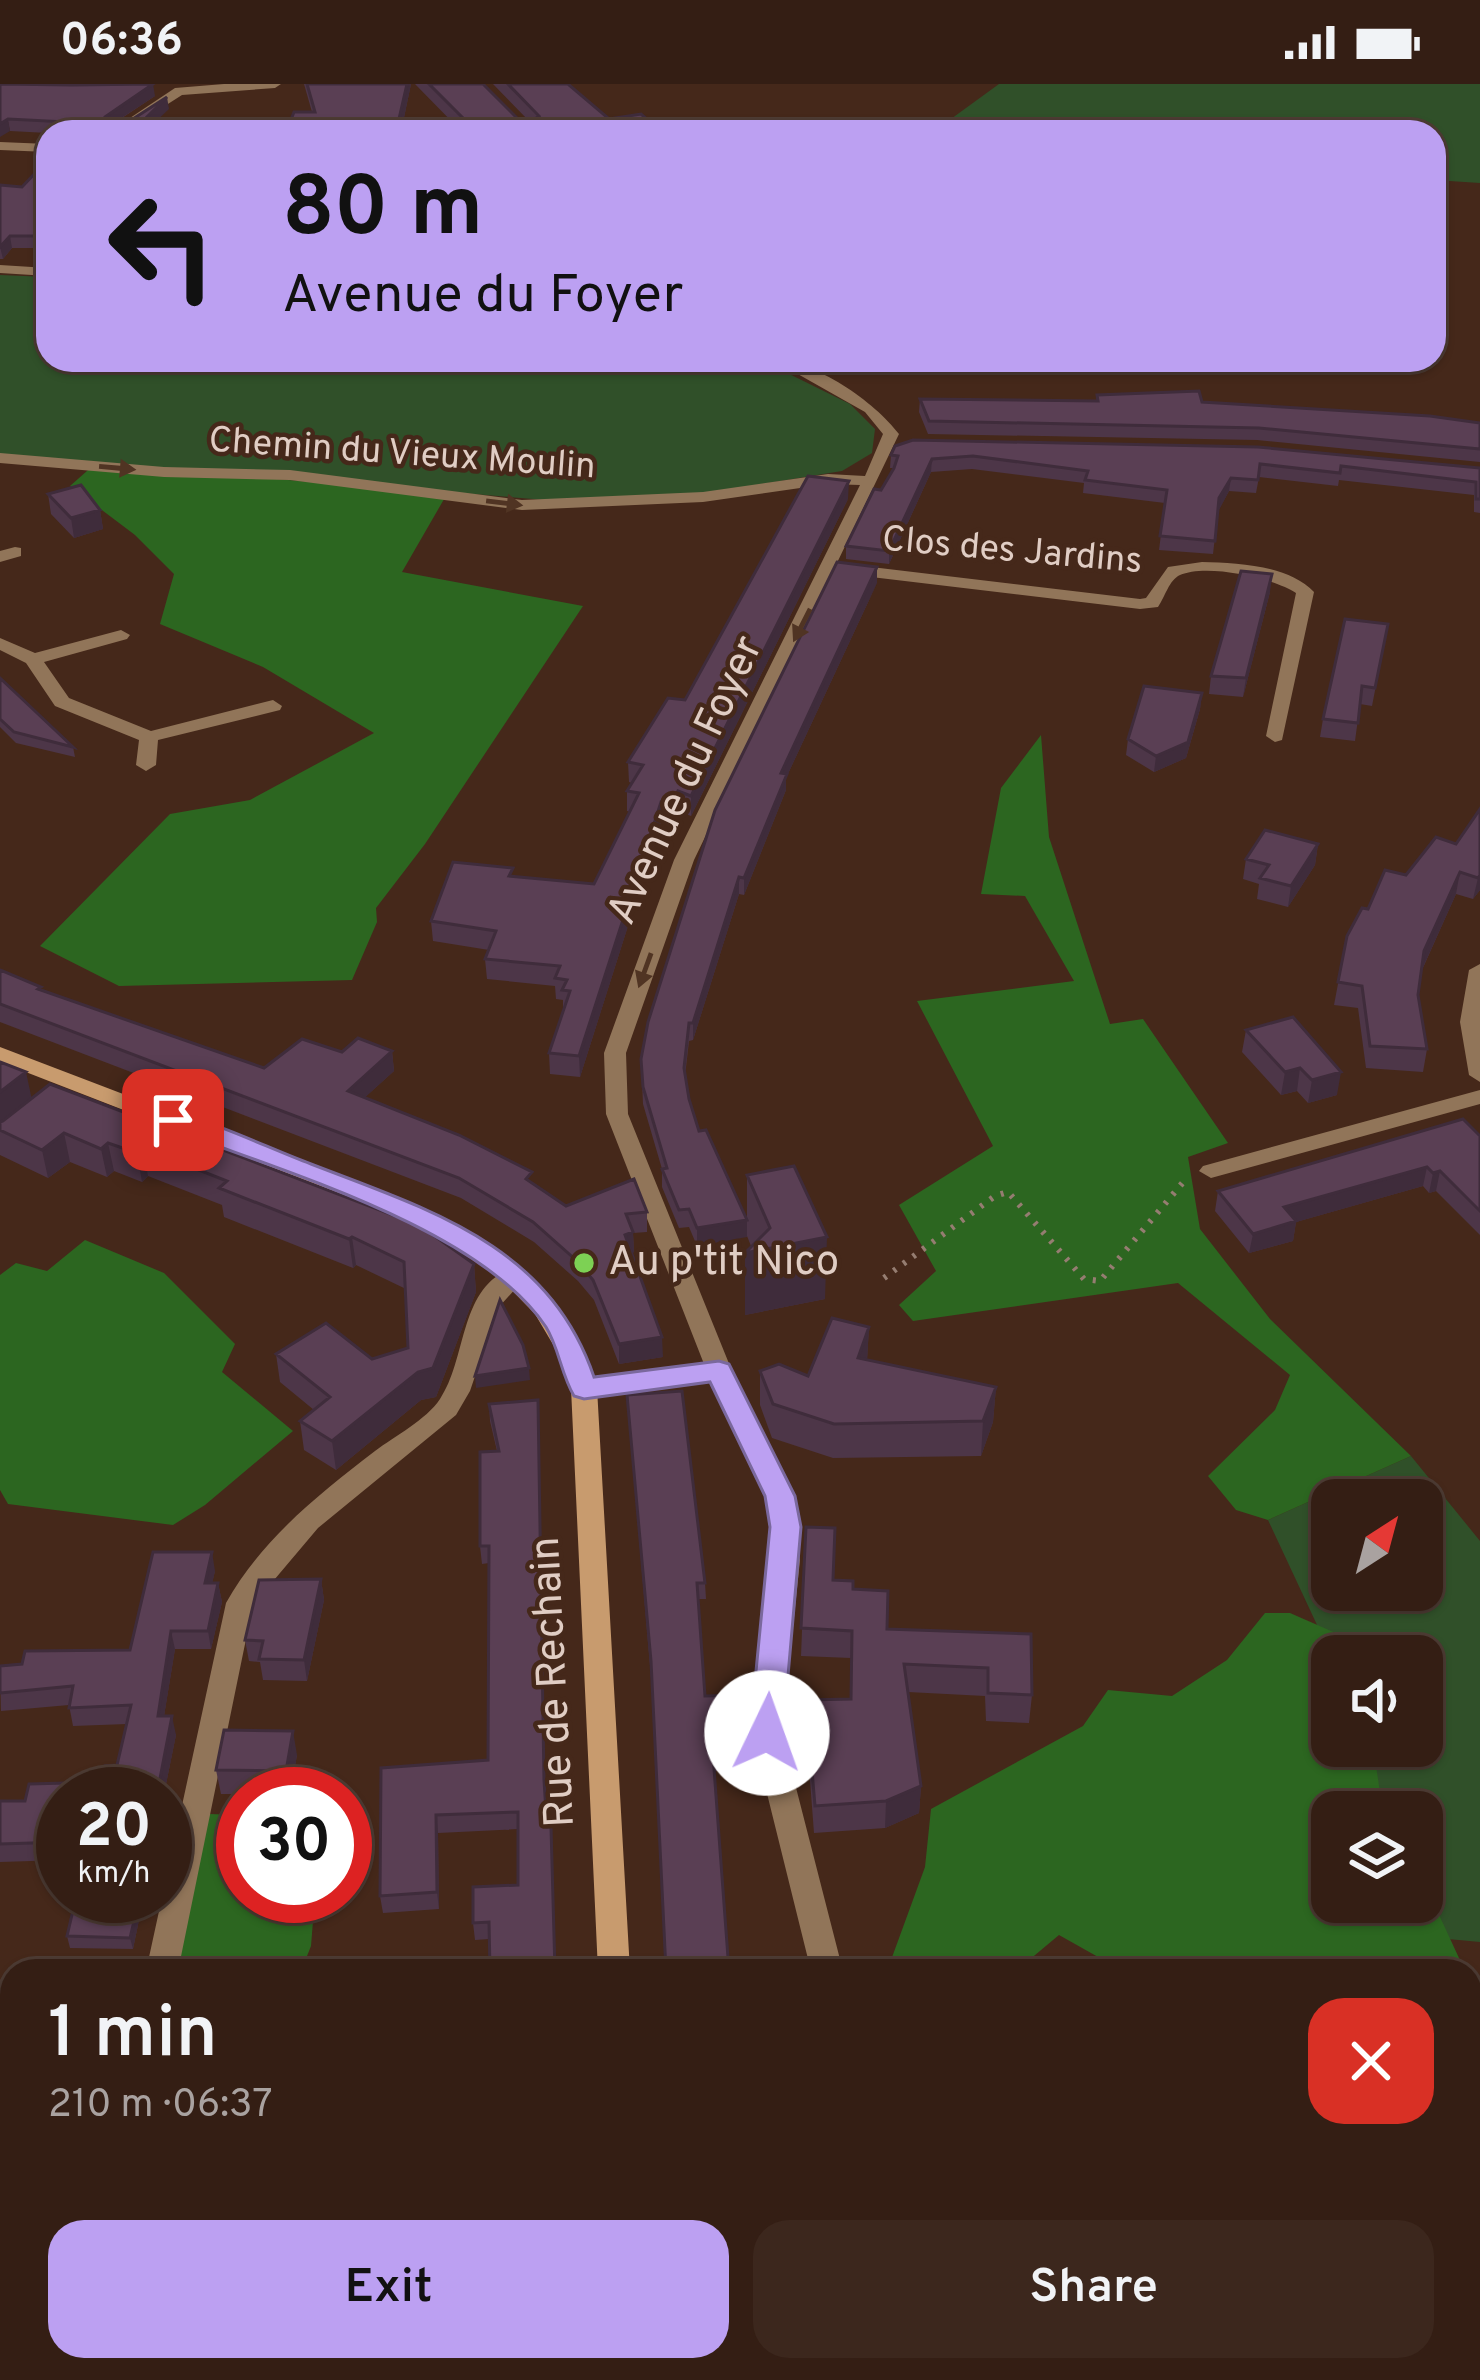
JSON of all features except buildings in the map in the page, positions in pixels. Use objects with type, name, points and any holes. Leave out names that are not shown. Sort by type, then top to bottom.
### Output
[{"type":"main road","name":"Rue de Rechain","points":[[0,1054],[427,1219],[479,1247],[516,1275],[554,1317],[584,1388],[613,1959]]},
{"type":"street","points":[[158,89],[275,84]]},
{"type":"street","points":[[133,120],[178,91]]},
{"type":"street","points":[[0,146],[36,148]]},
{"type":"street","points":[[0,269],[36,271]]},
{"type":"street","points":[[803,372],[871,409],[891,434],[889,442],[912,443]]},
{"type":"street","name":"Avenue du Foyer","points":[[824,1959],[767,1733],[768,1686],[786,1560],[780,1496],[719,1371],[617,1114],[615,1053],[684,860],[889,442]]},
{"type":"street","name":"Chemin du Vieux Moulin","points":[[0,458],[164,472],[290,476],[522,505],[704,496],[828,478],[869,481]]},
{"type":"street","name":"Clos des Jardins","points":[[831,567],[1140,604],[1152,603],[1165,577],[1191,566],[1290,580],[1305,592],[1275,736]]},
{"type":"street","points":[[33,659],[121,634]]},
{"type":"street","points":[[0,643],[33,659],[62,702],[149,737],[273,706]]},
{"type":"street","points":[[146,765],[149,737]]},
{"type":"street","points":[[1480,970],[1471,994],[1470,1034],[1480,1076]]},
{"type":"street","points":[[1211,1172],[1480,1097]]},
{"type":"street","points":[[165,1959],[240,1603],[266,1560],[299,1528],[448,1409],[463,1385],[479,1313],[493,1291],[516,1275]]},
{"type":"street","points":[[584,1388],[719,1371]]},
{"type":"path","points":[[884,1278],[995,1196],[1008,1192],[1084,1279],[1100,1281],[1183,1180],[1211,1172]]},
{"type":"green space","points":[[999,84],[1480,84],[1480,183],[1446,181],[1446,120],[950,120]]},
{"type":"green space","points":[[0,275],[36,276],[36,372],[785,372],[850,404],[875,429],[872,453],[842,471],[689,496],[558,501],[0,455]]},
{"type":"green space","points":[[96,463],[447,494],[402,572],[583,606],[425,844],[376,908],[377,922],[352,980],[119,986],[40,946],[170,814],[250,800],[374,733],[263,667],[160,624],[174,574],[135,535],[70,486]]},
{"type":"green space","points":[[1041,735],[1049,837],[1110,1024],[1143,1019],[1228,1143],[1188,1157],[1200,1229],[1270,1319],[1411,1456],[1360,1479],[1311,1479],[1311,1501],[1268,1520],[1236,1510],[1208,1476],[1275,1410],[1290,1375],[1178,1283],[913,1321],[899,1305],[936,1271],[899,1205],[993,1146],[917,1001],[1074,981],[1025,896],[981,894],[1001,788]]},
{"type":"green space","points":[[85,1240],[164,1273],[235,1344],[222,1372],[293,1431],[205,1505],[173,1525],[8,1504],[0,1490],[0,1275],[16,1263],[47,1271]]},
{"type":"green space","points":[[1411,1456],[1430,1479],[1360,1479]]},
{"type":"green space","points":[[1443,1495],[1480,1541],[1480,1942],[1278,1923],[1311,1815],[1311,1923],[1443,1923],[1443,1791],[1318,1791],[1326,1767],[1443,1767],[1443,1635],[1322,1635],[1268,1520],[1311,1501],[1311,1611],[1443,1611]]},
{"type":"green space","points":[[1265,1613],[1290,1613],[1338,1634],[1311,1635],[1311,1767],[1376,1767],[1380,1791],[1311,1791],[1311,1923],[1443,1923],[1459,1959],[1102,1959],[1059,1935],[1030,1959],[891,1959],[925,1867],[931,1809],[1083,1726],[1108,1690],[1172,1696],[1227,1660]]},
{"type":"green space","points":[[208,1814],[216,1814],[216,1923],[313,1923],[306,1959],[179,1959],[186,1923],[192,1923],[192,1895]]},
{"type":"place","name":"Au p'tit Nico","points":[[584,1263]]},
{"type":"route","points":[[173,1120],[427,1219],[490,1254],[554,1317],[584,1388],[719,1371],[780,1496],[786,1527],[767,1733]]}]
